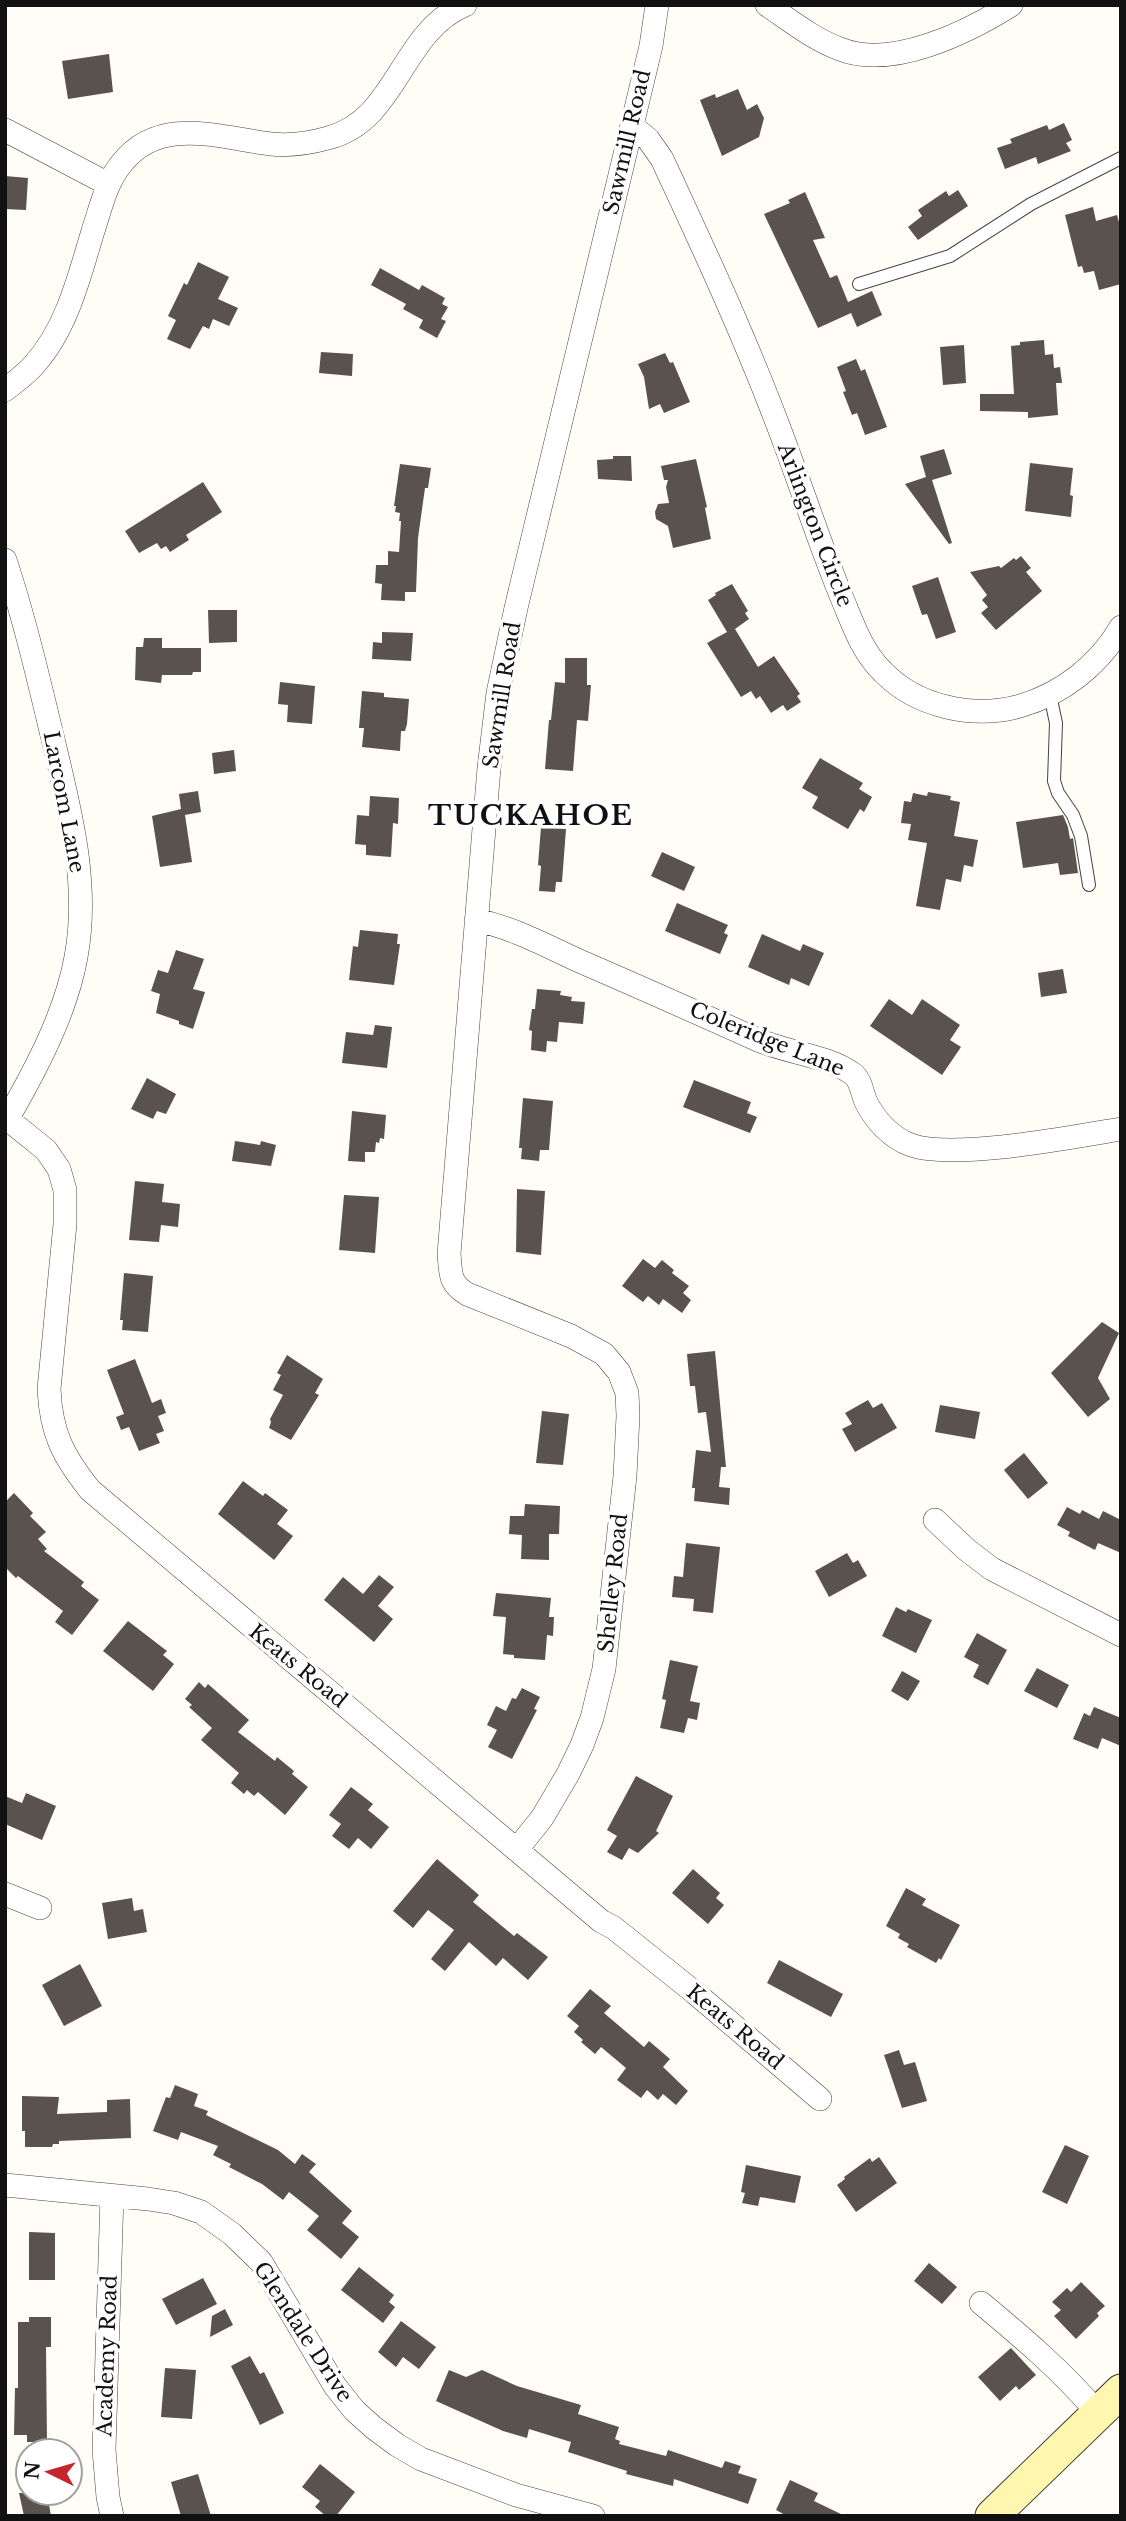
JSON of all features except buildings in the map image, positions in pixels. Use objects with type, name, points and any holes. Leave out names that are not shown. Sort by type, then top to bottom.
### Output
[{"type":"street","points":[[5,390],[41,356],[64,317],[108,184],[121,164],[146,142],[174,133],[199,133],[274,145],[332,138],[351,129],[380,102],[428,29],[449,12],[466,5]]},
{"type":"street","name":"Sawmill Road","points":[[558,1330],[467,1294],[456,1287],[451,1275],[449,1254],[476,920],[498,693],[651,46],[657,5]]},
{"type":"street","points":[[767,5],[811,36],[842,50],[861,55],[883,56],[933,43],[988,20],[1012,5]]},
{"type":"street","name":"Arlington Circle","points":[[632,125],[648,139],[662,159],[724,291],[776,420],[830,570],[860,640],[889,678],[922,699],[956,710],[990,712],[1011,709],[1063,688],[1087,669],[1121,626]]},
{"type":"street","points":[[5,130],[108,184]]},
{"type":"street","name":"Larcom Lane","points":[[5,560],[38,673],[70,811],[80,890],[79,935],[71,981],[50,1034],[6,1118]]},
{"type":"street","name":"Coleridge Lane","points":[[476,920],[500,925],[761,1041],[830,1063],[853,1074],[867,1104],[887,1132],[911,1145],[942,1150],[993,1147],[1121,1129]]},
{"type":"street","name":"Keats Road","points":[[6,1118],[46,1150],[59,1169],[65,1190],[65,1224],[49,1389],[50,1411],[55,1433],[70,1465],[90,1490],[518,1848],[601,1921],[614,1928],[694,1992],[820,2099]]},
{"type":"street","name":"Shelley Road","points":[[518,1848],[542,1818],[568,1774],[592,1718],[604,1669],[625,1476],[628,1416],[624,1381],[604,1354],[558,1330]]},
{"type":"street","points":[[935,1520],[992,1569],[1121,1635]]},
{"type":"street","points":[[5,1894],[40,1908]]},
{"type":"street","name":"Glendale Drive","points":[[5,2185],[174,2203],[201,2212],[232,2234],[266,2269],[335,2386],[354,2410],[397,2445],[515,2506],[593,2516]]},
{"type":"street","name":"Academy Road","points":[[112,2196],[104,2451],[112,2516]]},
{"type":"street","points":[[981,2303],[1070,2380],[1109,2402],[992,2516]]},
{"type":"lane","points":[[859,284],[950,256],[1031,204],[1121,158]]},
{"type":"lane","points":[[1050,695],[1056,723],[1054,781],[1081,836],[1089,885]]},
{"type":"district","name":"TUCKAHOE","points":[[531,815]]}]
